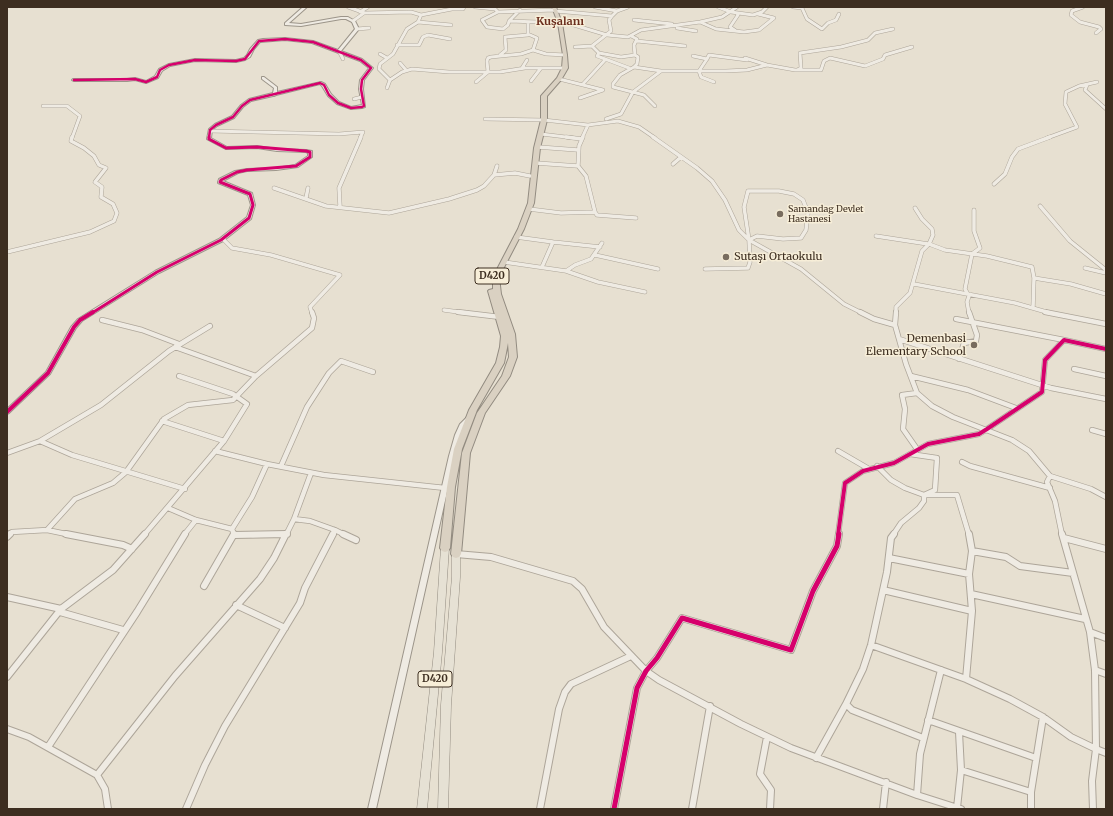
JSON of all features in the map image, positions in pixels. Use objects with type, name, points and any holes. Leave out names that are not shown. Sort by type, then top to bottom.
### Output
[{"type":"highway","points":[[553,9],[558,23],[563,55],[563,68]]},
{"type":"highway","name":"D420","points":[[456,554],[466,453],[481,413],[506,376],[513,357],[511,334],[495,285],[496,277],[529,209],[541,134],[544,96],[559,79],[563,68]]},
{"type":"highway","name":"D420","points":[[446,548],[454,465],[462,435],[503,355],[505,336],[491,291],[492,276],[522,218],[534,144],[542,120],[540,102],[542,92],[563,68]]},
{"type":"main road","name":"D420","points":[[422,809],[438,652],[446,548]]},
{"type":"main road","points":[[444,809],[446,705],[456,577],[456,554]]},
{"type":"street","points":[[305,7],[286,24],[301,25],[347,18],[353,21],[357,29]]},
{"type":"street","points":[[348,7],[365,13],[411,12],[421,15],[452,9],[463,9],[464,7]]},
{"type":"street","points":[[360,12],[368,7]]},
{"type":"street","points":[[475,7],[495,9],[498,12]]},
{"type":"street","points":[[595,7],[617,12]]},
{"type":"street","points":[[575,47],[592,46],[607,35],[611,31],[609,20],[612,16],[628,7]]},
{"type":"street","points":[[700,22],[716,29],[744,32],[759,30],[774,18],[758,14],[731,12],[718,7]]},
{"type":"street","points":[[631,36],[641,30],[700,22],[722,17],[737,7]]},
{"type":"street","points":[[758,14],[767,7]]},
{"type":"street","points":[[793,7],[802,8],[807,19],[822,29],[828,23],[836,20],[839,14]]},
{"type":"street","points":[[1083,7],[1072,11],[1071,15],[1080,22],[1099,27],[1101,29],[1096,33]]},
{"type":"street","points":[[504,29],[486,27],[482,20],[498,12],[520,10],[553,9],[612,16]]},
{"type":"street","points":[[504,29],[508,25],[508,20],[520,10]]},
{"type":"street","points":[[353,21],[365,13]]},
{"type":"street","points":[[736,31],[730,27],[738,15],[737,13]]},
{"type":"street","points":[[379,69],[380,64],[393,54],[407,29],[418,22],[421,15]]},
{"type":"street","points":[[634,20],[679,25]]},
{"type":"street","points":[[509,21],[558,23],[607,35],[631,36],[637,39],[637,42]]},
{"type":"street","points":[[418,22],[451,25]]},
{"type":"street","points":[[528,22],[528,34]]},
{"type":"street","points":[[667,27],[696,31]]},
{"type":"street","points":[[339,51],[357,29],[369,28]]},
{"type":"street","points":[[500,55],[506,50],[506,36],[504,29]]},
{"type":"street","points":[[798,70],[801,68],[800,53],[841,47],[868,40],[875,33],[893,29]]},
{"type":"street","points":[[506,36],[528,34],[536,38],[533,50]]},
{"type":"street","points":[[398,45],[419,45],[423,37],[428,35],[450,38]]},
{"type":"street","points":[[74,80],[135,79],[146,82],[157,77],[160,70],[169,64],[195,60],[236,62],[246,59],[259,41],[263,40],[306,40],[361,60],[371,68],[379,69],[390,80]]},
{"type":"street","points":[[637,42],[685,46]]},
{"type":"street","points":[[634,67],[637,64],[638,58],[635,55],[634,45],[637,42]]},
{"type":"street","points":[[592,46],[599,53],[621,57],[635,55]]},
{"type":"street","points":[[745,58],[768,65],[798,70],[821,70],[827,58],[865,66],[883,59],[885,55],[912,47]]},
{"type":"street","points":[[488,72],[488,58],[500,55],[521,54],[533,50],[546,54],[563,55]]},
{"type":"street","points":[[339,51],[338,52],[343,56],[343,60]]},
{"type":"street","points":[[599,53],[597,56],[629,68]]},
{"type":"street","points":[[380,54],[387,58]]},
{"type":"street","points":[[699,71],[706,64],[709,55],[751,60]]},
{"type":"street","points":[[693,56],[707,59]]},
{"type":"street","points":[[522,68],[527,60]]},
{"type":"street","points":[[583,84],[605,60]]},
{"type":"street","points":[[400,63],[406,70]]},
{"type":"street","points":[[655,106],[644,95],[613,87],[620,75],[629,68],[634,67],[661,71],[699,71],[747,70],[768,65]]},
{"type":"street","points":[[7,412],[48,373],[74,327],[80,320],[157,272],[223,239],[249,218],[253,200],[250,194],[220,182],[221,180],[237,172],[247,170],[276,169],[296,166],[310,157],[310,152],[257,147],[226,148],[209,139],[210,131],[216,125],[233,117],[242,106],[250,100],[320,83],[324,85],[329,96],[345,106],[351,108],[362,107],[364,106],[362,97],[362,80],[371,68]]},
{"type":"street","points":[[387,88],[390,80],[406,70],[420,69],[449,72],[500,72],[522,68],[563,68]]},
{"type":"street","points":[[531,81],[541,68]]},
{"type":"street","points":[[485,119],[510,121],[542,120],[588,125],[602,122],[621,114],[633,92],[661,71]]},
{"type":"street","points":[[699,71],[702,77],[714,82]]},
{"type":"street","points":[[476,82],[488,72]]},
{"type":"street","points":[[263,78],[276,88],[274,95]]},
{"type":"street","points":[[559,79],[603,90],[580,98]]},
{"type":"street","points":[[994,184],[1005,174],[1012,157],[1018,149],[1077,127],[1065,104],[1066,92],[1097,82]]},
{"type":"street","points":[[1087,85],[1085,90],[1106,110]]},
{"type":"street","points":[[354,99],[362,97]]},
{"type":"street","points":[[7,252],[39,243],[90,232],[114,221],[117,213],[113,204],[100,197],[102,187],[96,185],[95,182],[106,168],[99,165],[94,156],[84,148],[71,141],[80,116],[67,106],[43,106]]},
{"type":"street","points":[[602,122],[618,122],[639,127],[697,168],[712,181],[725,200],[738,230],[749,240],[801,269],[816,283],[844,304],[874,320],[895,325]]},
{"type":"street","points":[[588,125],[578,150],[578,166],[586,176],[595,212]]},
{"type":"street","points":[[210,131],[339,134],[363,132],[339,188],[340,206]]},
{"type":"street","points":[[541,134],[582,139]]},
{"type":"street","points":[[538,147],[578,150]]},
{"type":"street","points":[[673,164],[681,157]]},
{"type":"street","points":[[536,163],[578,166]]},
{"type":"street","points":[[274,188],[326,206],[340,206],[382,213],[398,212],[418,205],[449,199],[477,190],[484,186],[494,175],[497,166]]},
{"type":"street","points":[[494,175],[515,172],[530,176]]},
{"type":"street","points":[[306,198],[308,188]]},
{"type":"street","points":[[705,269],[748,268],[750,262],[749,240],[744,207],[748,191],[779,191],[794,194],[803,200],[808,213],[806,230],[801,238],[783,239],[757,236],[749,240]]},
{"type":"street","points":[[1040,206],[1070,241],[1106,270]]},
{"type":"street","points":[[915,208],[922,219],[932,229],[933,235],[922,251],[913,278],[914,284],[910,293],[896,307],[895,325],[917,393],[939,410],[953,417],[1012,440],[1029,451],[1050,476],[1085,487],[1106,497]]},
{"type":"street","points":[[529,209],[561,213],[595,212],[597,215],[636,218]]},
{"type":"street","points":[[959,359],[964,343],[976,341],[977,335],[971,321],[967,302],[969,296],[965,289],[972,254],[980,248],[974,231],[974,210]]},
{"type":"street","points":[[876,236],[928,244],[944,250],[972,254],[1032,267],[1034,278],[1033,308]]},
{"type":"street","points":[[516,237],[553,242],[601,245],[591,259],[566,271]]},
{"type":"street","points":[[47,530],[75,499],[113,483],[126,472],[162,421],[188,405],[233,400],[256,376],[312,328],[314,318],[310,307],[340,275],[270,255],[242,252],[232,248],[223,239]]},
{"type":"street","points":[[542,267],[553,242]]},
{"type":"street","points":[[595,255],[658,269]]},
{"type":"street","points":[[504,262],[566,271],[598,282],[645,292]]},
{"type":"street","points":[[1085,268],[1106,273]]},
{"type":"street","points":[[1034,278],[1071,284],[1106,294]]},
{"type":"street","points":[[914,284],[969,296],[1015,303],[1106,324]]},
{"type":"street","points":[[444,310],[500,316]]},
{"type":"street","points":[[956,319],[1106,349]]},
{"type":"street","points":[[102,320],[142,330],[177,346],[256,376]]},
{"type":"street","points":[[7,453],[33,442],[40,441],[63,426],[101,405],[133,378],[177,346],[210,326]]},
{"type":"street","points":[[899,339],[1043,386],[1106,399]]},
{"type":"street","points":[[614,809],[638,688],[646,671],[657,658],[682,618],[791,650],[813,591],[837,546],[845,483],[852,477],[869,469],[894,463],[928,444],[960,438],[987,430],[1016,408],[1042,392],[1045,360],[1064,340]]},
{"type":"street","points":[[281,466],[307,406],[329,373],[341,361],[373,372]]},
{"type":"street","points":[[1074,369],[1106,376]]},
{"type":"street","points":[[7,677],[61,611],[113,570],[185,489],[224,441],[247,404],[236,396],[215,387],[179,376]]},
{"type":"street","points":[[911,376],[968,390],[1016,408]]},
{"type":"street","points":[[917,393],[902,395],[905,409],[903,429],[917,449]]},
{"type":"street","points":[[372,809],[458,435],[463,424],[470,417]]},
{"type":"street","points":[[162,421],[224,441]]},
{"type":"street","points":[[1092,430],[1106,434]]},
{"type":"street","points":[[40,441],[72,455],[185,489]]},
{"type":"street","points":[[215,451],[311,473],[445,488]]},
{"type":"street","points":[[838,451],[849,459],[869,469]]},
{"type":"street","points":[[910,454],[937,458],[935,490],[924,495]]},
{"type":"street","points":[[962,462],[970,466],[1050,488]]},
{"type":"street","points":[[204,586],[252,497],[267,464]]},
{"type":"street","points":[[877,466],[891,480],[905,488],[924,495],[957,495],[968,528],[972,551],[969,574],[972,611],[966,679]]},
{"type":"street","points":[[97,774],[175,676],[260,579],[274,558],[287,534],[311,473]]},
{"type":"street","points":[[1050,476],[1047,482],[1050,488],[1064,538],[1065,548],[1090,632],[1095,670],[1096,749],[1092,781],[1093,809]]},
{"type":"street","points":[[816,758],[846,704],[863,668],[871,645],[889,558],[891,538],[896,529],[919,508],[924,501],[924,495]]},
{"type":"street","points":[[168,508],[196,520],[233,532],[287,534]]},
{"type":"street","points":[[294,519],[321,524],[356,540]]},
{"type":"street","points":[[48,747],[186,532],[196,520]]},
{"type":"street","points":[[7,537],[12,532],[47,530],[124,545],[132,549]]},
{"type":"street","points":[[186,809],[205,765],[225,726],[300,603],[312,575],[335,530]]},
{"type":"street","points":[[1064,538],[1106,549]]},
{"type":"street","points":[[972,551],[1006,557],[1020,566],[1073,573]]},
{"type":"street","points":[[456,554],[490,558],[573,581],[582,589],[604,627],[646,671],[660,680],[767,738],[816,758],[886,782],[917,795],[959,808],[961,770],[959,732]]},
{"type":"street","points":[[889,558],[969,574]]},
{"type":"street","points":[[883,590],[972,611]]},
{"type":"street","points":[[971,594],[1085,619]]},
{"type":"street","points":[[7,597],[58,607],[61,611],[123,630]]},
{"type":"street","points":[[236,605],[285,628]]},
{"type":"street","points":[[1090,632],[1106,638]]},
{"type":"street","points":[[871,645],[966,679],[1010,699],[1043,717],[1071,737],[1106,753]]},
{"type":"street","points":[[540,809],[559,709],[565,692],[571,684],[631,656]]},
{"type":"street","points":[[917,795],[920,754],[923,738],[941,670]]},
{"type":"street","points":[[1095,670],[1106,674]]},
{"type":"street","points":[[846,704],[852,710],[923,738]]},
{"type":"street","points":[[692,809],[710,706]]},
{"type":"street","points":[[1031,809],[1031,792],[1043,717]]},
{"type":"street","points":[[928,720],[1036,758]]},
{"type":"street","points":[[7,729],[29,737],[97,774],[105,789],[108,809]]},
{"type":"street","points":[[767,738],[760,774],[772,790],[770,809]]},
{"type":"street","points":[[961,770],[1031,792]]},
{"type":"street","points":[[883,809],[886,782]]},
{"type":"cycle path","points":[[7,412],[48,373],[74,327],[80,320],[157,272],[221,240],[249,218],[253,205],[250,194],[220,182],[221,180],[237,172],[247,170],[276,169],[296,166],[310,157],[310,152],[306,151],[277,150],[257,147],[226,148],[209,139],[210,130],[216,125],[233,117],[242,106],[250,100],[320,83],[324,85],[329,95],[338,103],[351,108],[362,107],[364,106],[361,89],[362,80],[371,68],[361,60],[313,42],[285,39],[259,41],[252,49],[249,56],[245,59],[236,61],[195,60],[169,65],[160,70],[157,77],[146,82],[135,79],[74,80]]},
{"type":"cycle path","points":[[614,809],[637,688],[646,671],[657,658],[682,618],[791,650],[813,591],[837,546],[845,483],[863,471],[894,463],[928,444],[979,434],[987,429],[1042,392],[1045,360],[1064,340],[1106,349]]},
{"type":"place","name":"Samandag Devlet Hastanesi","points":[[780,214]]},
{"type":"place","name":"Sutaşı Ortaokulu","points":[[726,257]]},
{"type":"place","name":"Demenbasi Elementary School","points":[[974,345]]},
{"type":"district","name":"Kuşalanı","points":[[560,22]]}]
